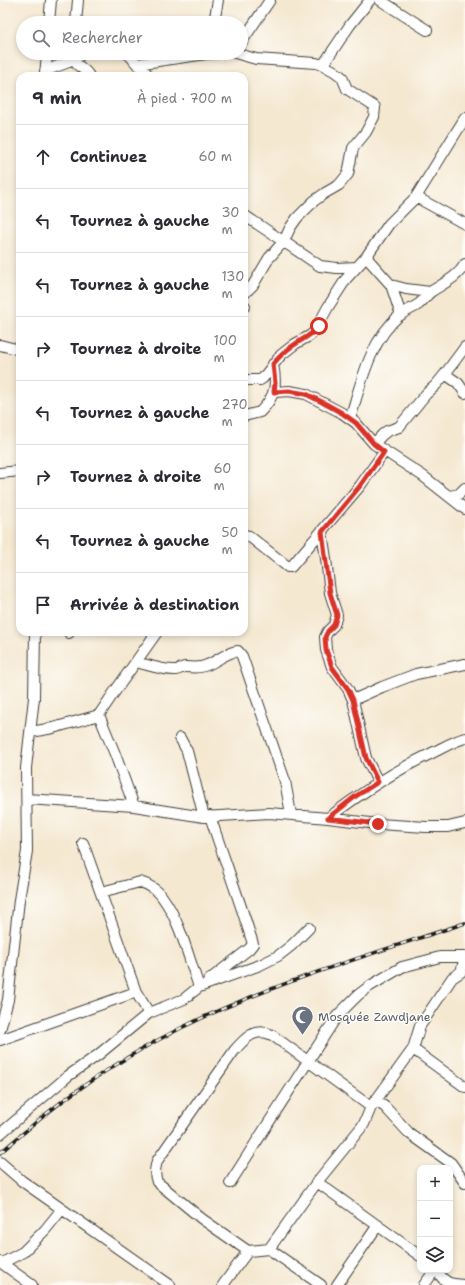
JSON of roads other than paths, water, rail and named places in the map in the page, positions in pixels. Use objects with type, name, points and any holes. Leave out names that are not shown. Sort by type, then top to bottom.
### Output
[{"type":"street","points":[[50,16],[51,0]]},
{"type":"street","points":[[77,16],[78,0]]},
{"type":"street","points":[[215,16],[218,0]]},
{"type":"street","points":[[248,33],[270,0]]},
{"type":"street","points":[[323,65],[350,25],[370,0]]},
{"type":"street","points":[[380,0],[427,30]]},
{"type":"street","points":[[248,57],[256,59],[316,63],[323,65],[342,77],[347,89],[375,107],[374,117],[366,132],[353,148],[348,174],[339,185],[325,192],[297,218],[284,241],[269,258],[253,285],[248,290]]},
{"type":"street","points":[[45,72],[46,60]]},
{"type":"street","points":[[47,72],[69,60]]},
{"type":"street","points":[[75,60],[77,66],[86,72]]},
{"type":"street","points":[[134,60],[146,72]]},
{"type":"street","points":[[137,64],[162,60]]},
{"type":"street","points":[[248,380],[260,380],[263,378],[281,355],[315,331],[346,279],[366,257],[389,224],[416,197],[465,118]]},
{"type":"street","points":[[416,197],[465,224]]},
{"type":"street","points":[[248,218],[320,266],[337,268],[357,267]]},
{"type":"street","points":[[366,257],[390,285],[401,315]]},
{"type":"street","points":[[350,419],[361,384],[379,340],[387,328],[401,315],[420,303],[430,292],[452,279],[465,264]]},
{"type":"street","points":[[390,285],[430,292]]},
{"type":"street","points":[[0,345],[16,349]]},
{"type":"street","points":[[374,444],[387,431],[399,427],[426,394],[436,385],[465,347]]},
{"type":"street","points":[[248,415],[260,412],[274,392],[275,383],[273,364]]},
{"type":"street","points":[[445,374],[458,383],[465,393]]},
{"type":"street","points":[[274,392],[289,391],[306,394],[342,413],[356,423],[374,444],[384,452],[416,471],[465,509]]},
{"type":"street","points":[[248,536],[290,567],[322,532],[360,486],[384,452]]},
{"type":"street","points":[[0,473],[16,471]]},
{"type":"street","points":[[450,496],[459,494],[465,488]]},
{"type":"street","points":[[322,532],[330,593],[337,615],[334,625],[325,637],[325,643],[332,667],[348,689],[353,700],[366,758],[378,782]]},
{"type":"street","points":[[0,1030],[8,1000],[19,900],[27,851],[26,768],[34,698],[35,636]]},
{"type":"street","points":[[31,732],[53,728],[99,715],[154,636]]},
{"type":"street","points":[[136,662],[177,670],[184,667],[197,668],[214,662],[230,652],[238,651],[242,656],[285,781],[291,814]]},
{"type":"street","points":[[353,700],[416,674],[465,664]]},
{"type":"street","points":[[99,715],[134,806]]},
{"type":"street","points":[[0,1134],[68,1076],[98,1055],[149,1013],[184,999],[249,950],[253,944],[245,917],[207,816],[187,751],[180,738]]},
{"type":"street","points":[[328,818],[356,796],[410,763],[465,738]]},
{"type":"street","points":[[27,799],[134,806],[207,816],[269,813],[291,814],[378,824],[426,827],[448,827],[465,823]]},
{"type":"street","points":[[84,843],[136,992],[149,1013]]},
{"type":"street","points":[[101,892],[140,882],[146,884],[163,896],[176,921],[202,986]]},
{"type":"street","points":[[202,986],[260,965],[278,956],[292,946],[309,928]]},
{"type":"street","points":[[230,1183],[338,1016],[358,995],[402,967],[440,957],[465,957],[463,974],[452,978],[420,1026],[413,1049],[373,1104],[364,1124],[317,1182],[270,1249]]},
{"type":"street","points":[[0,1040],[136,992]]},
{"type":"street","points":[[321,1285],[270,1249],[248,1251],[202,1219],[162,1187],[157,1182],[154,1174],[157,1161],[234,1051],[251,1034],[265,1032],[272,1035],[308,1062],[373,1104],[385,1107],[409,1133],[451,1163],[465,1183]]},
{"type":"street","points":[[413,1049],[465,1087]]},
{"type":"street","points":[[0,1162],[22,1181],[170,1285]]},
{"type":"street","points":[[317,1182],[417,1254]]},
{"type":"street","points":[[32,1285],[1,1262],[23,1252],[45,1230],[62,1209]]},
{"type":"street","points":[[337,1285],[378,1225]]},
{"type":"street","points":[[224,1285],[248,1251]]},
{"type":"street","points":[[424,1285],[434,1273]]},
{"type":"street","points":[[438,1273],[440,1277],[449,1284],[465,1285]]},
{"type":"railway","points":[[0,1153],[37,1121],[87,1083],[127,1058],[181,1028],[215,1012],[286,983],[465,923]]},
{"type":"place","name":"Mosquée Zawdjane","points":[[302,1036]]}]
